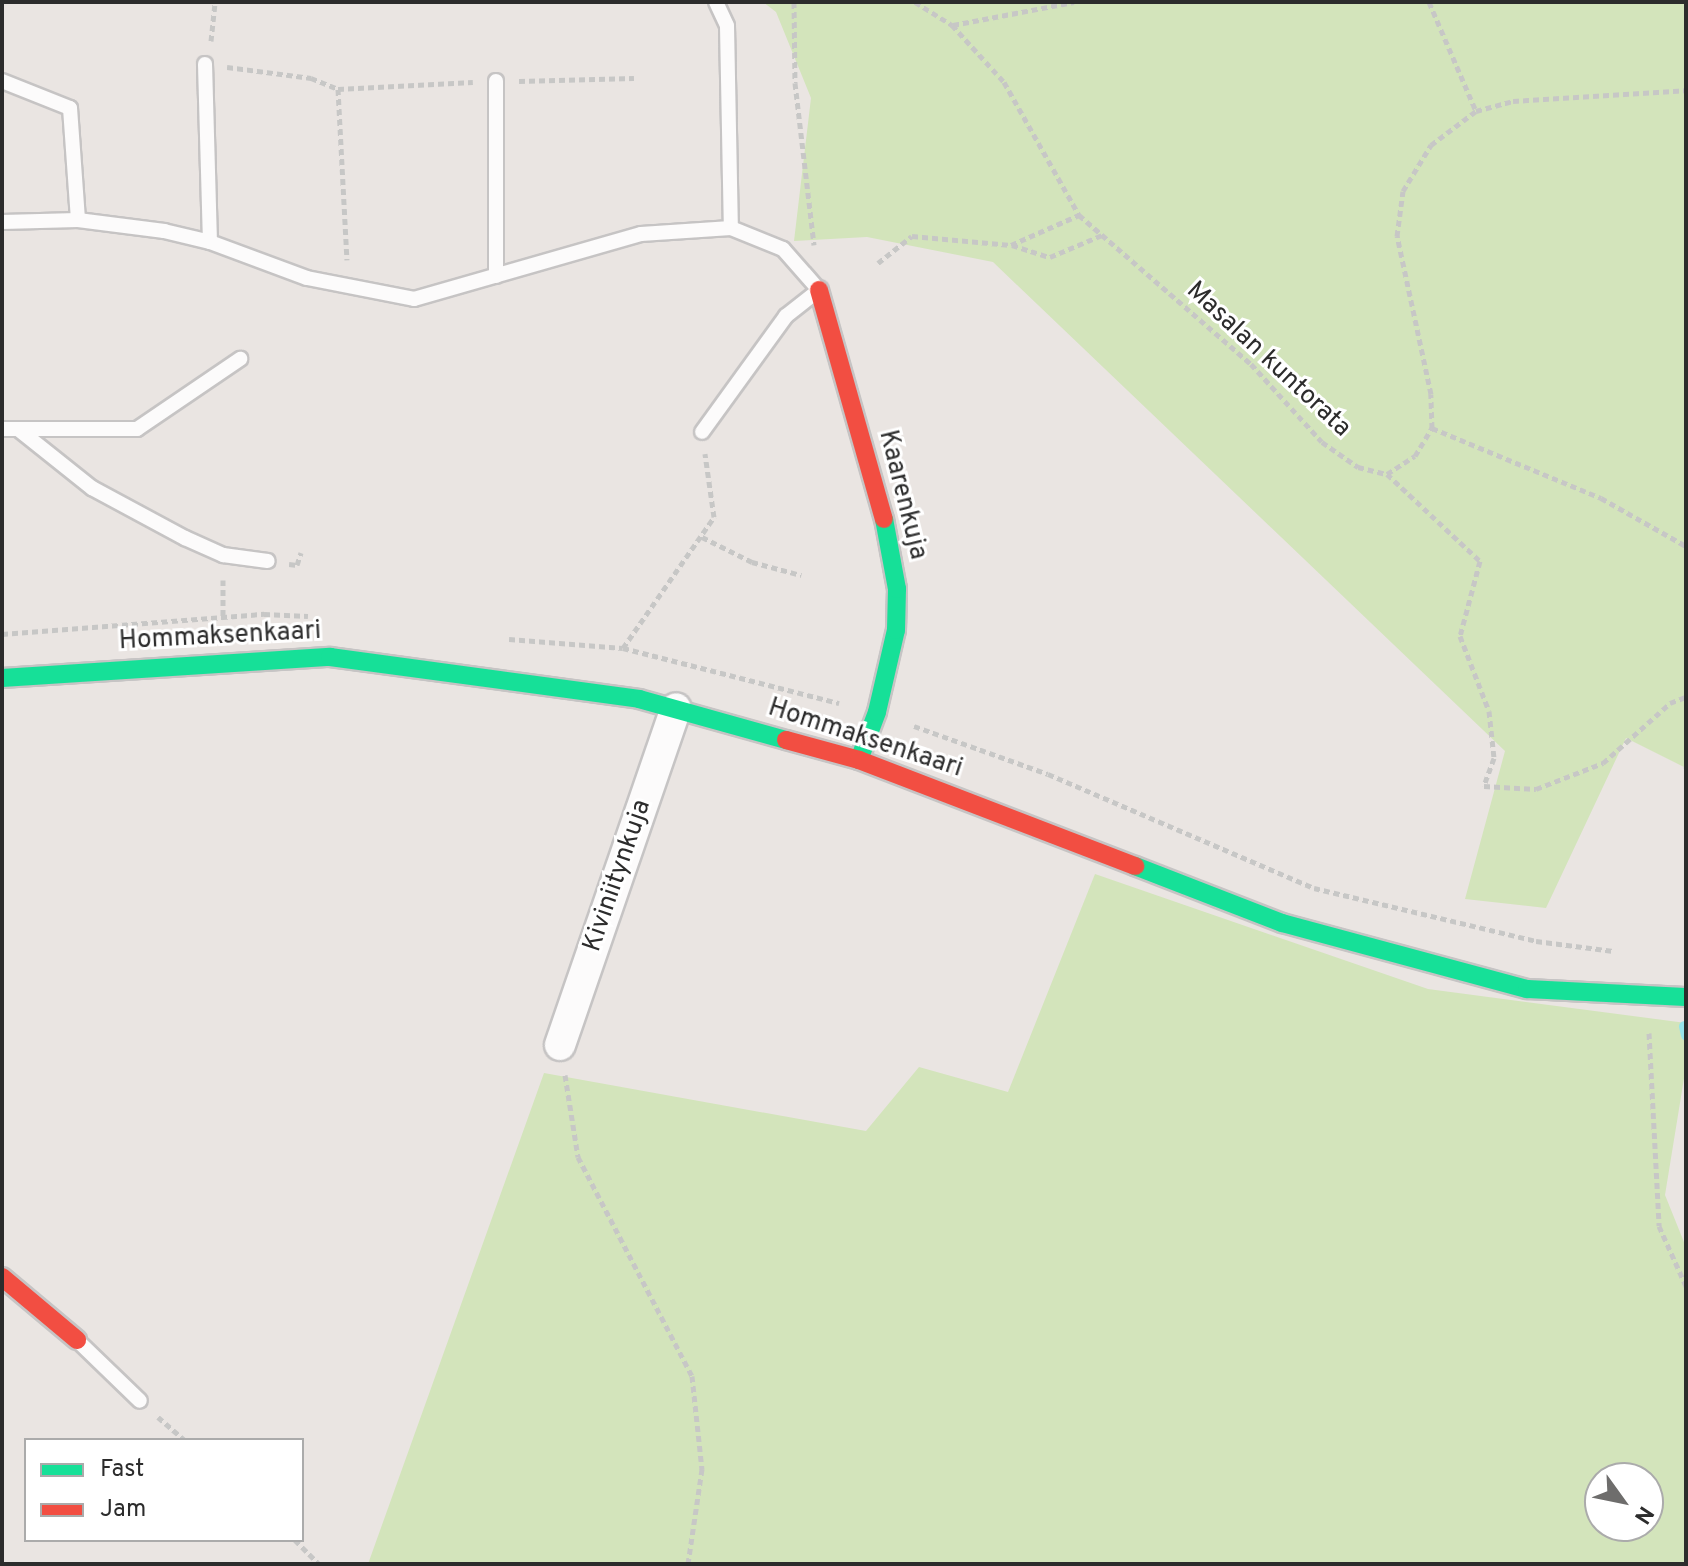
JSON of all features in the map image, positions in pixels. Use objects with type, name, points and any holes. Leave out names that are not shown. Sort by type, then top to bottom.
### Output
[{"type":"street","name":"Kaarenkuja","points":[[819,290],[890,539],[897,589],[896,630],[877,712],[859,760]]},
{"type":"street","name":"Hommaksenkaari","points":[[2,678],[330,657],[676,708],[859,760],[1282,923],[1379,953],[1527,989],[1686,997]]},
{"type":"street","name":"Kiviniitynkuja","points":[[560,1045],[676,708]]},
{"type":"street","points":[[2,1277],[77,1340]]},
{"type":"lane","points":[[716,2],[727,26],[731,228]]},
{"type":"lane","points":[[205,64],[210,242]]},
{"type":"lane","points":[[2,81],[70,108],[78,220]]},
{"type":"lane","points":[[496,81],[496,276]]},
{"type":"lane","points":[[2,222],[78,220],[210,242],[349,290],[414,299],[641,234],[731,228],[783,249],[819,290],[786,316],[702,432]]},
{"type":"lane","points":[[2,429],[137,429],[240,359]]},
{"type":"lane","points":[[18,429],[92,488],[223,555],[268,561]]},
{"type":"lane","points":[[77,1340],[140,1401]]},
{"type":"path","points":[[215,2],[205,64],[311,78],[338,89],[634,78]]},
{"type":"path","points":[[794,2],[795,83],[819,290]]},
{"type":"path","name":"Masalan kuntorata","points":[[915,2],[952,25],[1004,82],[1079,215],[1251,364],[1322,442],[1358,467],[1387,474]]},
{"type":"path","points":[[952,25],[1074,2]]},
{"type":"path","points":[[1429,2],[1476,111]]},
{"type":"path","points":[[338,89],[349,290]]},
{"type":"path","points":[[1686,90],[1513,101],[1476,111],[1431,145],[1403,191],[1397,236],[1431,394],[1432,428],[1415,456],[1387,474],[1480,561],[1460,636],[1489,711],[1494,758],[1484,786],[1536,789],[1603,763],[1670,703],[1686,697]]},
{"type":"path","points":[[1011,245],[1079,215]]},
{"type":"path","points":[[878,263],[912,236],[1011,245],[1050,257],[1102,235]]},
{"type":"path","points":[[1432,428],[1601,498],[1686,546]]},
{"type":"path","points":[[623,648],[714,517],[702,432]]},
{"type":"path","points":[[702,537],[752,562],[801,575]]},
{"type":"path","points":[[223,555],[223,617]]},
{"type":"path","points":[[1647,997],[1659,1226],[1686,1286]]},
{"type":"path","points":[[560,1045],[578,1157],[692,1376],[702,1469],[688,1564]]},
{"type":"path","points":[[140,1401],[182,1438]]},
{"type":"path","points":[[297,1542],[319,1564]]},
{"type":"green space","points":[[763,2],[1686,2],[1686,768],[1626,738],[1546,908],[1465,899],[1505,751],[993,262],[867,237],[794,241],[811,98],[776,12]]},
{"type":"green space","points":[[1095,874],[1428,989],[1686,1023],[1686,1066],[1665,1195],[1686,1247],[1686,1564],[368,1564],[544,1073],[866,1131],[919,1067],[1008,1092]]},
{"type":"waterway","points":[[1684,1026],[1686,1035]]},
{"type":"traffic: fast","points":[[859,760],[877,712],[896,630],[897,589],[884,519]]},
{"type":"traffic: fast","points":[[2,678],[330,657],[639,699],[786,740]]},
{"type":"traffic: fast","points":[[1135,866],[1282,923],[1527,989],[1686,997]]},
{"type":"traffic: jam","points":[[819,290],[884,519]]},
{"type":"traffic: jam","points":[[786,740],[859,760],[1135,866]]},
{"type":"traffic: jam","points":[[2,1277],[77,1340]]}]
